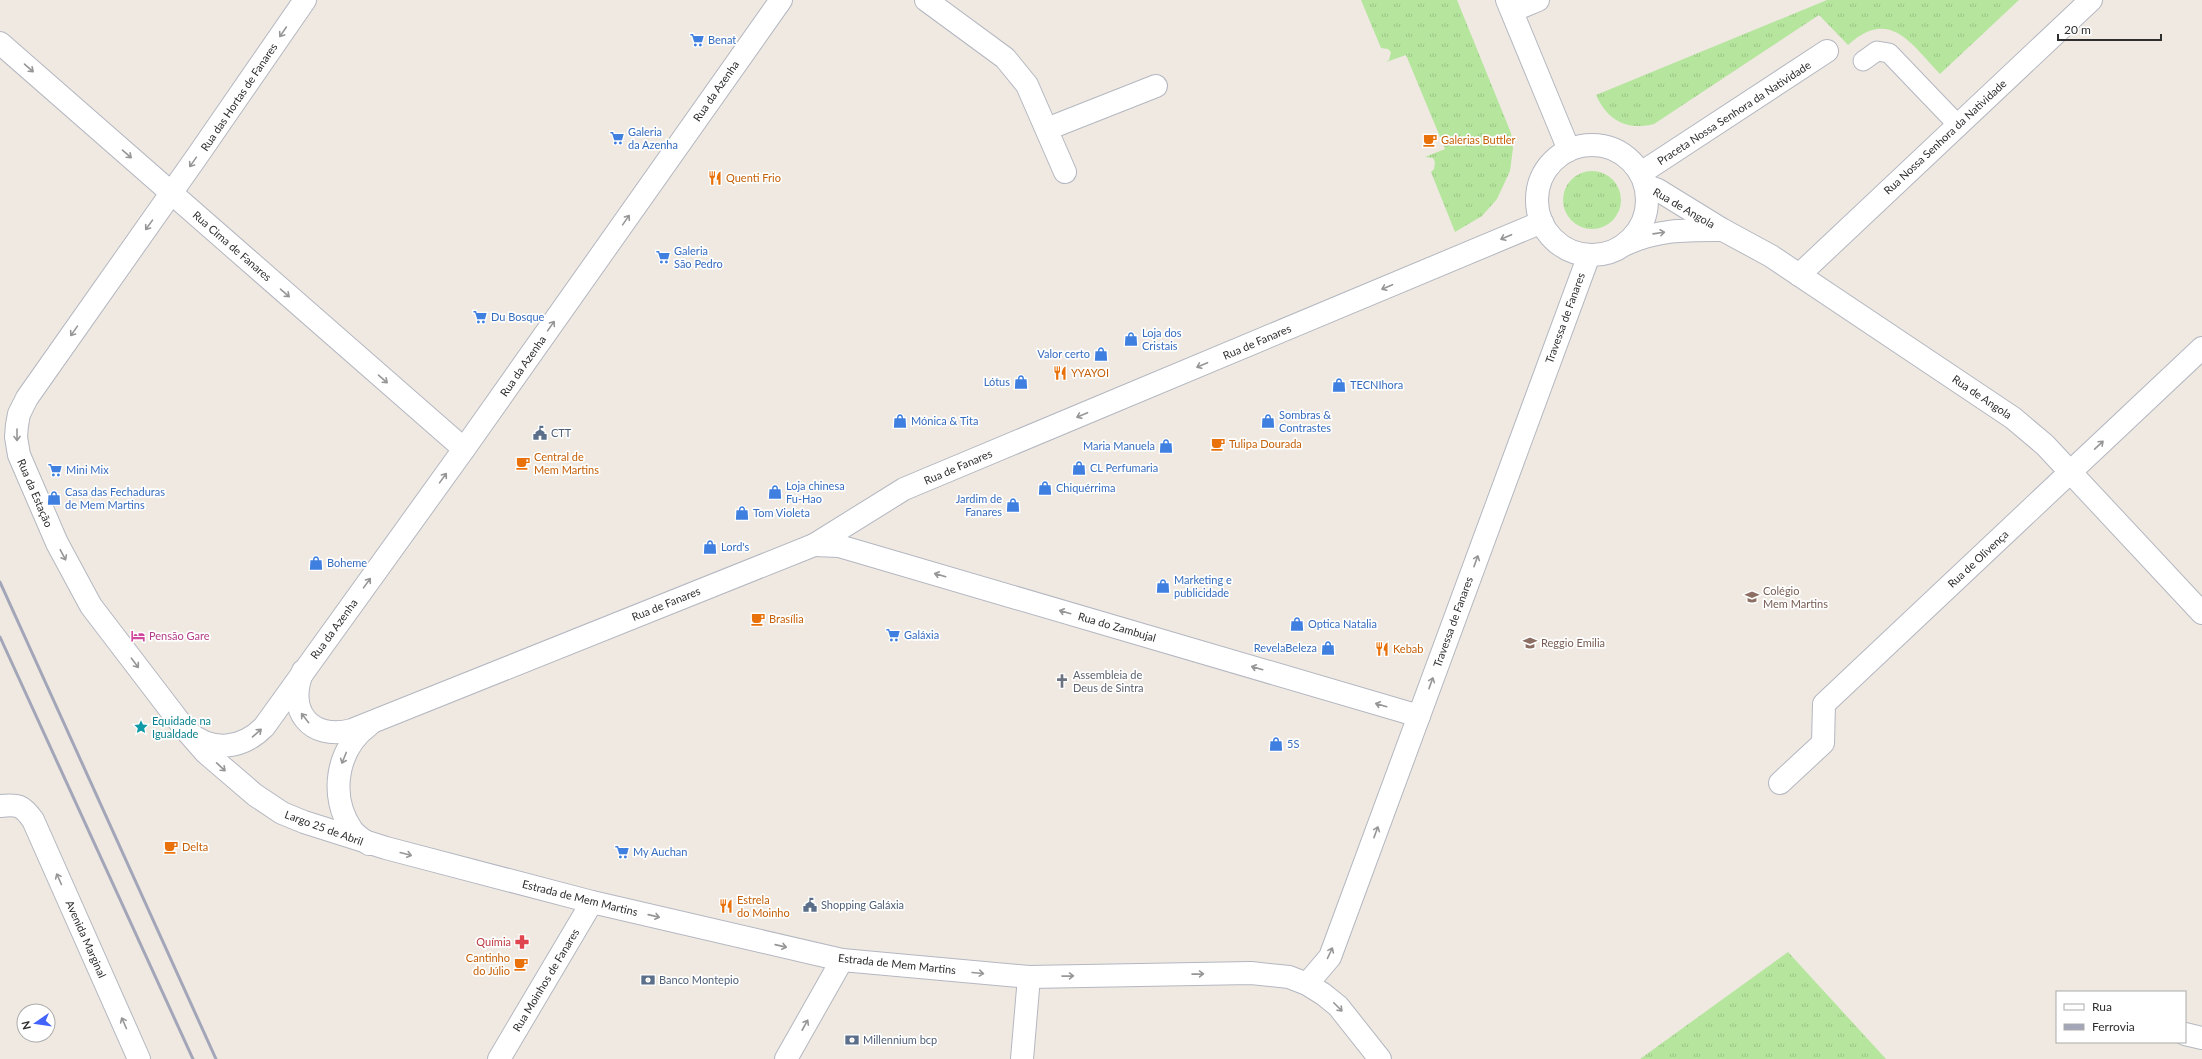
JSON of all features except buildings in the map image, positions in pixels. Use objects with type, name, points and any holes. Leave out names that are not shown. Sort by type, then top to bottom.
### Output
[{"type":"street","name":"Rua das Hortas de Fanares","points":[[172,193],[305,0]]},
{"type":"street","name":"Rua da Azenha","points":[[304,672],[464,449],[781,0]]},
{"type":"street","points":[[926,0],[1005,58],[1027,85],[1065,172]]},
{"type":"street","points":[[1538,0],[1510,5],[1569,150]]},
{"type":"street","name":"Rua Nossa Senhora da Natividade","points":[[1799,275],[2091,0]]},
{"type":"street","name":"Rua Cima de Fanares","points":[[0,44],[464,449]]},
{"type":"street","name":"Praceta Nossa Senhora da Natividade","points":[[1643,180],[1827,51]]},
{"type":"street","points":[[1047,129],[1156,86]]},
{"type":"street","points":[[1589,145],[1610,148],[1628,158],[1643,180],[1647,197],[1644,219],[1639,229],[1623,246],[1601,254],[1589,255],[1578,253],[1557,241],[1542,222],[1538,202],[1541,180],[1552,163],[1569,150],[1589,145]]},
{"type":"street","name":"Rua de Angola","points":[[1643,180],[1723,230],[1771,256],[2013,418],[2045,445],[2202,613]]},
{"type":"street","name":"Rua da Estação","points":[[172,193],[27,398],[19,414],[16,437],[21,460],[57,542],[92,606],[185,729]]},
{"type":"street","name":"Rua de Fanares","points":[[379,720],[814,545],[904,489],[1542,222]]},
{"type":"street","name":"Rua de Angola","points":[[1623,246],[1646,235],[1679,230],[1723,230]]},
{"type":"street","name":"Travessa de Fanares","points":[[1307,984],[1330,957],[1589,255]]},
{"type":"street","name":"Rua de Olivença","points":[[1780,783],[1823,743],[1824,704],[2202,348]]},
{"type":"street","name":"Rua do Zambujal","points":[[814,545],[839,546],[1419,716]]},
{"type":"street","points":[[185,729],[204,742],[216,746],[230,746],[243,743],[255,736],[264,727],[304,672]]},
{"type":"street","points":[[304,672],[297,691],[297,701],[305,719],[312,726],[326,732],[341,733],[379,720]]},
{"type":"street","name":"Largo 25 de Abril","points":[[369,844],[353,831],[343,814],[338,795],[338,776],[344,757],[353,740],[367,726],[379,720]]},
{"type":"street","name":"Largo 25 de Abril","points":[[185,729],[206,753],[230,775],[282,813],[369,844]]},
{"type":"street","name":"Avenida Marginal","points":[[0,806],[15,805],[24,808],[33,820],[139,1059]]},
{"type":"street","name":"Estrada de Mem Martins","points":[[369,844],[592,902],[842,960],[1029,977],[1251,973],[1289,977],[1307,984],[1338,1006],[1380,1059]]},
{"type":"street","name":"Rua Moinhos de Fanares","points":[[499,1059],[592,902]]},
{"type":"street","points":[[786,1059],[842,960]]},
{"type":"street","points":[[1022,1059],[1029,977]]},
{"type":"street","points":[[2186,1034],[2202,1038]]},
{"type":"lane","points":[[1863,61],[1877,51],[1889,53],[1958,125]]},
{"type":"green space","points":[[1361,0],[1457,0],[1511,133],[1513,148],[1510,171],[1497,199],[1482,216],[1455,232],[1431,172],[1434,169],[1435,162],[1433,158],[1425,157],[1445,149],[1406,55],[1386,62],[1389,60],[1391,52],[1388,49],[1381,48]]},
{"type":"green space","points":[[1827,0],[2019,0],[1940,74],[1919,51],[1899,34],[1888,30],[1876,29],[1863,34],[1848,45],[1819,15],[1654,124],[1635,126],[1619,122],[1606,111],[1596,95]]},
{"type":"green space","points":[[1592,171],[1603,173],[1616,184],[1619,189],[1621,200],[1619,211],[1608,224],[1603,227],[1592,229],[1581,227],[1568,216],[1565,211],[1563,200],[1565,189],[1576,176],[1581,173]]},
{"type":"green space","points":[[1788,952],[1886,1059],[1640,1059]]},
{"type":"railway","points":[[0,582],[216,1059]]},
{"type":"railway","points":[[0,637],[193,1059]]},
{"type":"place","name":"Benat","points":[[697,40]]},
{"type":"place","name":"Galeria da Azenha","points":[[617,138]]},
{"type":"place","name":"Galerias Buttler","points":[[1430,140]]},
{"type":"place","name":"Quenti Frio","points":[[715,178]]},
{"type":"place","name":"Galeria São Pedro","points":[[663,257]]},
{"type":"place","name":"Du Bosque","points":[[480,317]]},
{"type":"place","name":"Loja dos Cristais","points":[[1131,339]]},
{"type":"place","name":"Valor certo","points":[[1101,354]]},
{"type":"place","name":"YYAYOI","points":[[1060,373]]},
{"type":"place","name":"Lótus","points":[[1021,382]]},
{"type":"place","name":"TECNIhora","points":[[1339,385]]},
{"type":"place","name":"Mónica & Tita","points":[[900,421]]},
{"type":"place","name":"Sombras & Contrastes","points":[[1268,421]]},
{"type":"place","name":"CTT","points":[[540,433]]},
{"type":"place","name":"Tulipa Dourada","points":[[1218,444]]},
{"type":"place","name":"Maria Manuela","points":[[1166,446]]},
{"type":"place","name":"Central de Mem Martins","points":[[523,463]]},
{"type":"place","name":"CL Perfumaria","points":[[1079,468]]},
{"type":"place","name":"Mini Mix","points":[[55,470]]},
{"type":"place","name":"Chiquérrima","points":[[1045,488]]},
{"type":"place","name":"Loja chinesa Fu-Hao","points":[[775,492]]},
{"type":"place","name":"Casa das Fechaduras de Mem Martins","points":[[54,498]]},
{"type":"place","name":"Jardim de Fanares","points":[[1013,505]]},
{"type":"place","name":"Tom Violeta","points":[[742,513]]},
{"type":"place","name":"Lord's","points":[[710,547]]},
{"type":"place","name":"Boheme","points":[[316,563]]},
{"type":"place","name":"Marketing e publicidade","points":[[1163,586]]},
{"type":"place","name":"Colégio Mem Martins","points":[[1752,597]]},
{"type":"place","name":"Brasília","points":[[758,619]]},
{"type":"place","name":"Optica Natalia","points":[[1297,624]]},
{"type":"place","name":"Galáxia","points":[[893,635]]},
{"type":"place","name":"Pensão Gare","points":[[138,636]]},
{"type":"place","name":"Reggio Emilia","points":[[1530,643]]},
{"type":"place","name":"RevelaBeleza","points":[[1328,648]]},
{"type":"place","name":"Kebab","points":[[1382,649]]},
{"type":"place","name":"Assembleia de Deus de Sintra","points":[[1062,681]]},
{"type":"place","name":"Equidade na Igualdade","points":[[141,727]]},
{"type":"place","name":"5S","points":[[1276,744]]},
{"type":"place","name":"Delta","points":[[171,847]]},
{"type":"place","name":"My Auchan","points":[[622,852]]},
{"type":"place","name":"Shopping Galáxia","points":[[810,905]]},
{"type":"place","name":"Estrela do Moinho","points":[[726,906]]},
{"type":"place","name":"Químia","points":[[522,942]]},
{"type":"place","name":"Cantinho do Júlio","points":[[521,964]]},
{"type":"place","name":"Banco Montepio","points":[[648,980]]},
{"type":"place","name":"Millennium bcp","points":[[852,1040]]}]
